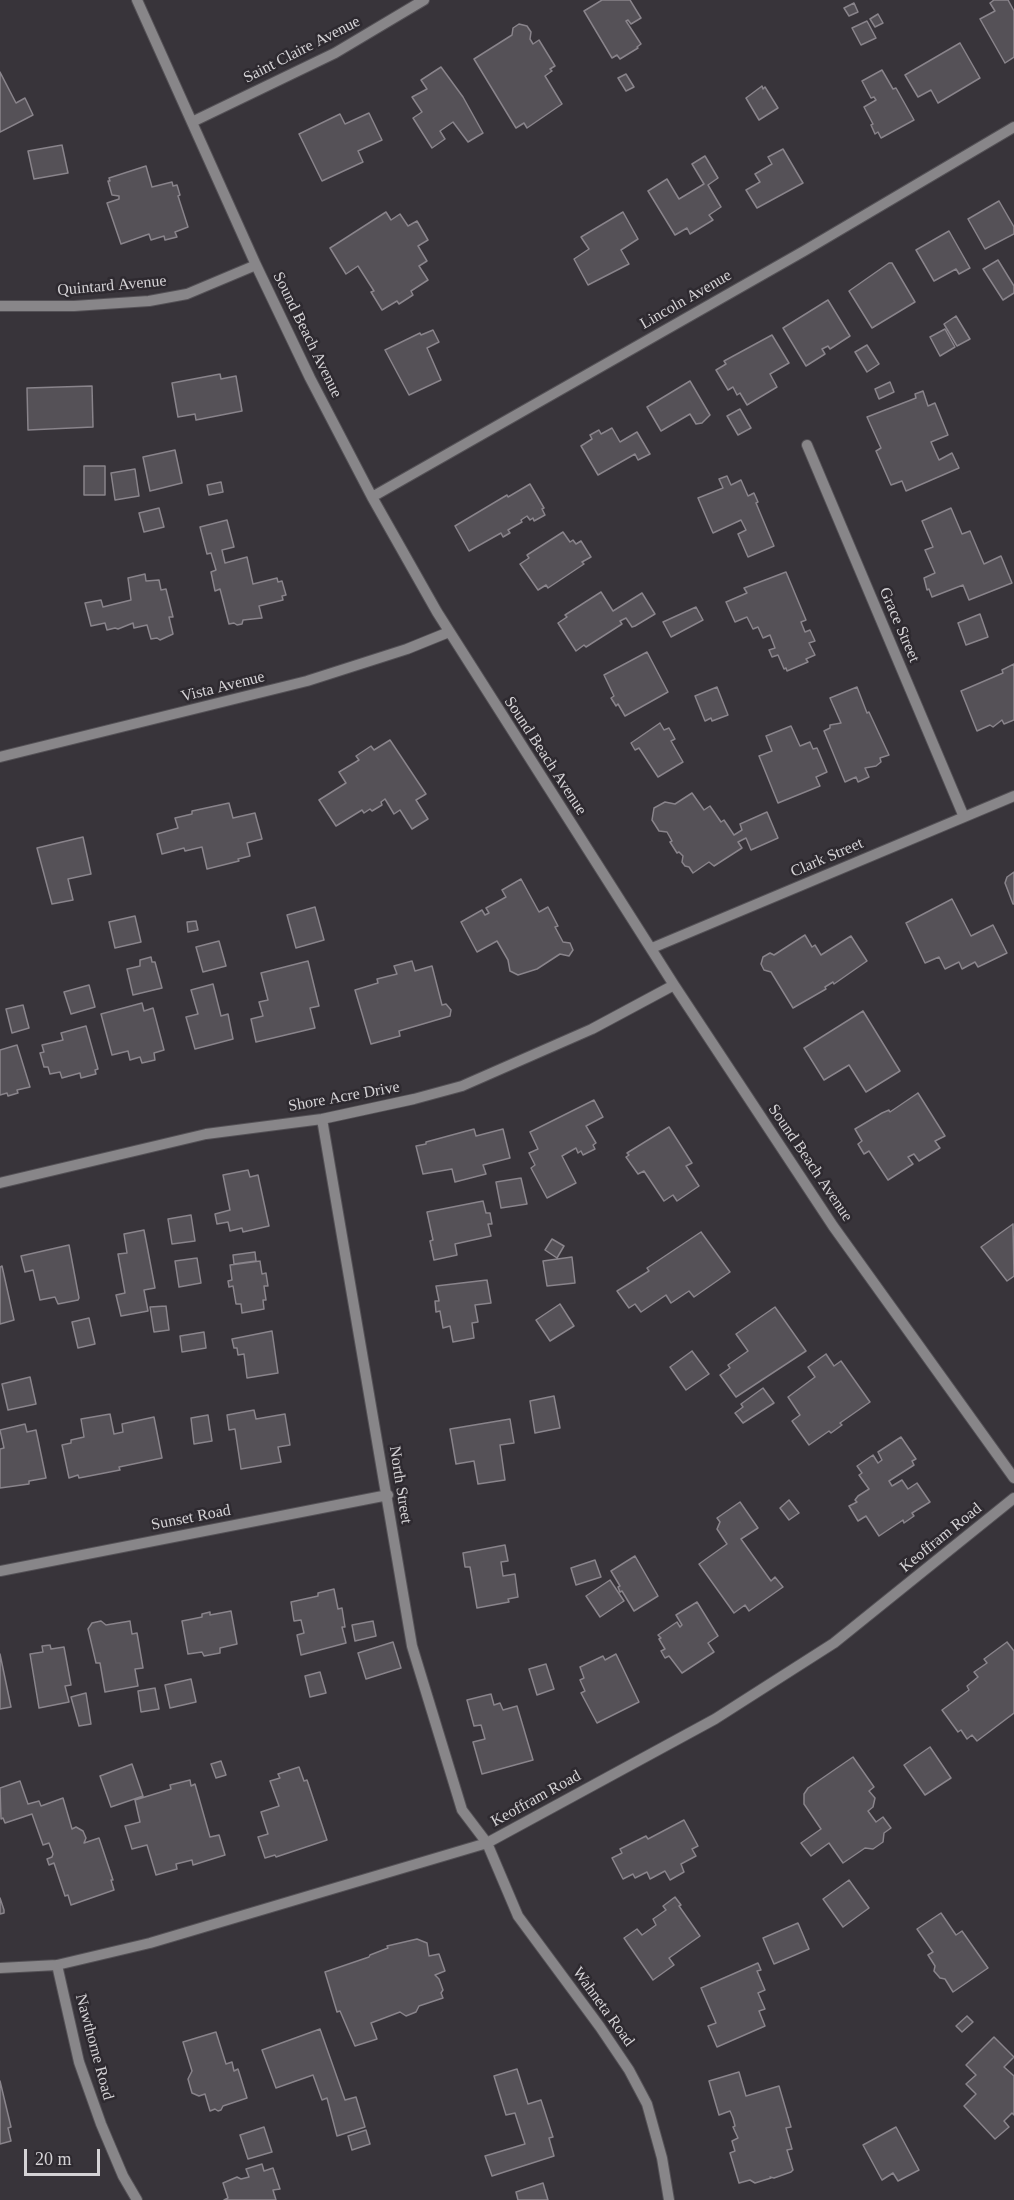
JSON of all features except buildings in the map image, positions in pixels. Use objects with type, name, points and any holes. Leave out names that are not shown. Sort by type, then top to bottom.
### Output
[{"type":"street","name":"Sound Beach Avenue","points":[[137,0],[256,265],[310,378],[372,497],[449,632],[674,985],[833,1226],[1014,1478]]},
{"type":"street","name":"Saint Claire Avenue","points":[[192,122],[335,53],[424,0]]},
{"type":"street","name":"Lincoln Avenue","points":[[372,497],[804,251],[1014,127]]},
{"type":"street","name":"Quintard Avenue","points":[[0,306],[74,306],[149,301],[187,294],[256,265]]},
{"type":"street","name":"Grace Street","points":[[807,445],[964,817]]},
{"type":"street","name":"Vista Avenue","points":[[0,758],[307,681],[407,649],[449,632]]},
{"type":"street","name":"Clark Street","points":[[652,948],[1014,796]]},
{"type":"street","name":"Shore Acre Drive","points":[[0,1183],[206,1134],[322,1119],[462,1086],[592,1029],[674,985]]},
{"type":"street","name":"North Street","points":[[322,1119],[412,1646],[462,1810],[487,1843]]},
{"type":"street","name":"Sunset Road","points":[[0,1571],[388,1495]]},
{"type":"street","name":"Keoffram Road","points":[[0,1968],[57,1965],[150,1943],[487,1843],[715,1719],[834,1643],[1014,1498]]},
{"type":"street","name":"Wahneta Road","points":[[487,1843],[518,1916],[600,2027],[629,2070],[647,2104],[662,2158],[669,2200]]},
{"type":"street","name":"Nawthorne Road","points":[[57,1965],[79,2062],[101,2124],[123,2176],[137,2200]]}]
